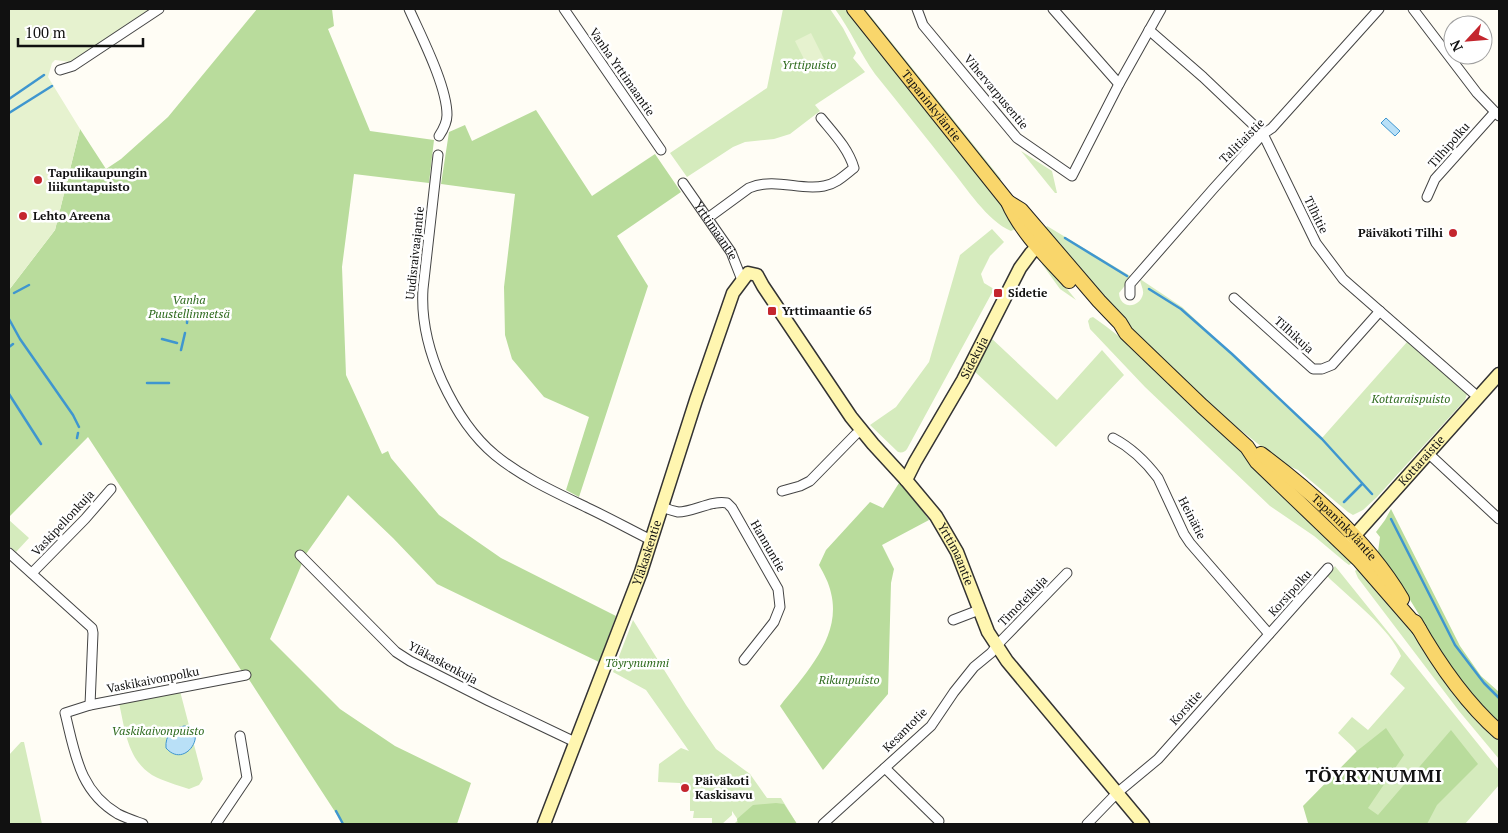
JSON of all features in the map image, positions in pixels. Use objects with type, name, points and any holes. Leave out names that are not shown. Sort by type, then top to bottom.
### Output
[{"type":"main road","name":"Tapaninkyläntie","points":[[854,9],[1008,202],[1020,210],[1041,243],[1120,323],[1126,333],[1247,447],[1262,454],[1313,496],[1349,541],[1368,551],[1400,596],[1419,629],[1462,693],[1486,721],[1499,732]]},
{"type":"street","points":[[60,70],[73,66],[159,9]]},
{"type":"street","points":[[410,9],[438,76],[446,103],[447,117],[439,136]]},
{"type":"street","name":"Vanha Yrttimaantie","points":[[564,9],[661,150]]},
{"type":"street","name":"Vihervarpusentie","points":[[917,9],[923,25],[1016,138],[1072,176],[1119,84]]},
{"type":"street","points":[[1053,9],[1119,84],[1161,9]]},
{"type":"street","name":"Talitiaistie","points":[[1130,294],[1130,284],[1214,188],[1263,134],[1272,128],[1378,9]]},
{"type":"street","points":[[1413,9],[1477,93],[1497,114]]},
{"type":"street","name":"Tilhitie","points":[[1149,30],[1263,134],[1316,243],[1343,279],[1478,397]]},
{"type":"street","name":"Tilhipolku","points":[[1427,197],[1436,179],[1497,114]]},
{"type":"street","points":[[708,218],[757,185],[770,183],[824,186],[840,179],[854,168],[845,147],[822,118]]},
{"type":"street","name":"Uudisraivaajantie","points":[[438,155],[422,305],[429,345],[438,372],[449,394],[462,417],[485,445],[512,468],[559,495],[651,540]]},
{"type":"street","name":"Yrttimaantie","points":[[684,183],[731,252],[742,280],[748,273],[757,275],[862,431],[931,509],[950,540],[969,582],[988,632],[1016,673],[1143,824]]},
{"type":"street","name":"Sidekuja","points":[[906,480],[963,380],[1020,268],[1041,243]]},
{"type":"street","name":"Yläkaskentie","points":[[544,824],[628,608],[733,293],[742,280]]},
{"type":"street","name":"Tilhikuja","points":[[1234,298],[1313,369],[1322,369],[1332,365],[1380,311]]},
{"type":"street","name":"Kottaraistie","points":[[1349,541],[1499,374]]},
{"type":"street","points":[[782,491],[810,481],[856,434],[862,431]]},
{"type":"street","name":"Heinätie","points":[[1113,438],[1125,444],[1152,470],[1158,478],[1190,544],[1269,634]]},
{"type":"street","points":[[1428,453],[1499,519]]},
{"type":"street","name":"Vaskipellonkuja","points":[[32,573],[85,519],[111,489]]},
{"type":"street","name":"Hannuntie","points":[[662,507],[674,511],[684,511],[727,503],[732,508],[775,583],[780,598],[778,614],[774,622],[744,660]]},
{"type":"street","name":"Vaskipellonkuja","points":[[9,553],[92,628],[90,706]]},
{"type":"street","name":"Yläkaskenkuja","points":[[300,554],[396,652],[410,661],[508,710],[576,742]]},
{"type":"street","name":"Korsipolku","points":[[1269,634],[1328,568]]},
{"type":"street","name":"Timoteikuja","points":[[997,646],[1067,573]]},
{"type":"street","points":[[953,620],[979,610]]},
{"type":"street","name":"Korsitie","points":[[1087,824],[1117,793],[1158,759],[1269,634]]},
{"type":"street","name":"Kesantotie","points":[[823,824],[931,726],[974,667],[997,646]]},
{"type":"street","name":"Vaskikaivonpolku","points":[[143,824],[117,813],[93,793],[82,775],[66,713],[90,706],[246,675]]},
{"type":"street","points":[[216,824],[247,778],[240,736]]},
{"type":"street","points":[[885,768],[939,821]]},
{"type":"green space","name":"Tapulikaupungin liikuntapuisto","points":[[9,9],[150,9],[70,62],[55,60],[52,63],[48,77],[80,129],[55,230],[9,290]]},
{"type":"green space","name":"Vanha Puustellinmetsä","points":[[257,9],[332,9],[334,26],[328,29],[370,131],[434,140],[429,183],[354,174],[342,267],[346,375],[382,454],[388,451],[391,458],[439,515],[501,558],[616,616],[599,662],[437,584],[348,495],[306,554],[270,639],[340,709],[395,746],[471,783],[457,824],[343,824],[88,437],[9,517],[9,290],[55,230],[80,129],[106,169],[121,159],[168,117]]},
{"type":"green space","name":"Yrttipuisto","points":[[783,9],[830,9],[843,28],[856,53],[853,58],[865,72],[815,105],[820,111],[790,134],[774,139],[745,142],[733,147],[687,177],[670,153],[767,88]]},
{"type":"green space","points":[[835,9],[847,9],[1019,227],[1011,231],[985,212],[875,74]]},
{"type":"green space","points":[[860,9],[865,9],[1001,179],[998,182]]},
{"type":"green space","points":[[811,33],[825,61],[809,69],[795,41]]},
{"type":"green space","points":[[536,110],[592,196],[655,154],[681,192],[617,236],[648,286],[579,497],[566,490],[589,417],[544,397],[512,359],[505,335],[504,287],[515,194],[441,184],[449,132],[465,125],[472,141]]},
{"type":"green space","points":[[1021,151],[1052,171],[1057,193],[1055,193]]},
{"type":"green space","name":"Kottaraispuisto","points":[[1047,226],[1132,277],[1119,293],[1120,298],[1126,304],[1134,304],[1141,299],[1143,292],[1140,279],[1182,307],[1322,438],[1407,342],[1467,394],[1465,400],[1377,497],[1363,510],[1353,515],[1298,470],[1282,463],[1233,424],[1157,355],[1102,298],[1043,231]]},
{"type":"green space","points":[[992,229],[1004,242],[990,256],[981,274],[984,283],[994,289],[907,449],[903,452],[898,452],[870,425],[896,407],[929,362],[960,255]]},
{"type":"green space","points":[[1042,263],[1050,268],[1076,300],[1060,289]]},
{"type":"green space","points":[[1093,317],[1153,367],[1354,562],[1349,565],[1314,536],[1270,506],[1145,387],[1090,329],[1088,321]]},
{"type":"green space","points":[[990,337],[1057,400],[1102,350],[1124,375],[1056,447],[973,370]]},
{"type":"green space","name":"Rikunpuisto","points":[[899,483],[914,499],[929,520],[882,545],[894,569],[891,583],[888,694],[823,770],[780,706],[819,654],[831,625],[833,609],[831,593],[828,582],[819,565],[826,550],[870,502],[883,508]]},
{"type":"green space","points":[[1391,509],[1460,646],[1481,676],[1499,692],[1499,724],[1484,710],[1459,677],[1378,552],[1380,537],[1376,532]]},
{"type":"green space","points":[[9,520],[29,538],[16,552],[9,546]]},
{"type":"green space","points":[[1335,566],[1499,770],[1499,785],[1465,824],[1340,824],[1305,811],[1357,752],[1338,733],[1352,717],[1368,730],[1405,688],[1390,674],[1401,656],[1396,646],[1379,625],[1327,576]]},
{"type":"green space","points":[[1359,567],[1393,604],[1484,727],[1499,741],[1499,759],[1459,711],[1358,578],[1355,571]]},
{"type":"green space","name":"Töyrynummi","points":[[633,620],[716,749],[750,774],[767,798],[781,798],[797,824],[734,824],[738,820],[732,811],[732,815],[722,824],[712,824],[712,818],[693,818],[694,811],[690,811],[690,792],[680,791],[680,783],[658,782],[659,764],[681,748],[689,751],[646,690],[613,672]]},
{"type":"green space","name":"Vaskikaivonpuisto","points":[[180,691],[203,779],[199,785],[189,789],[152,775],[137,761],[128,743],[119,703]]},
{"type":"green space","points":[[1386,728],[1404,755],[1368,808],[1378,815],[1451,730],[1478,764],[1437,805],[1427,824],[1308,823],[1303,806],[1357,751]]},
{"type":"green space","points":[[21,742],[24,742],[42,824],[9,824],[9,755]]},
{"type":"green space","points":[[784,804],[797,824],[738,824],[737,819],[753,805]]},
{"type":"water","points":[[1386,118],[1400,131],[1395,136],[1381,123]]},
{"type":"water","points":[[184,726],[192,728],[195,740],[187,752],[181,755],[174,754],[166,748],[168,736],[176,729]]},
{"type":"waterway","points":[[9,99],[44,75]]},
{"type":"waterway","points":[[9,113],[52,86]]},
{"type":"waterway","points":[[1065,238],[1127,276]]},
{"type":"waterway","points":[[14,293],[29,285]]},
{"type":"waterway","points":[[1149,289],[1181,309],[1232,354],[1322,439],[1372,494]]},
{"type":"waterway","points":[[187,323],[188,305]]},
{"type":"waterway","points":[[9,319],[20,339],[73,415],[79,427]]},
{"type":"waterway","points":[[181,350],[185,333]]},
{"type":"waterway","points":[[162,339],[177,343]]},
{"type":"waterway","points":[[9,347],[13,344]]},
{"type":"waterway","points":[[147,383],[169,383]]},
{"type":"waterway","points":[[9,394],[41,444]]},
{"type":"waterway","points":[[77,438],[78,433]]},
{"type":"waterway","points":[[1344,502],[1362,484]]},
{"type":"waterway","points":[[1391,519],[1455,645],[1484,683],[1499,698]]},
{"type":"waterway","points":[[336,811],[343,824]]},
{"type":"place","name":"Tapulikaupungin liikuntapuisto","points":[[38,180]]},
{"type":"place","name":"Lehto Areena","points":[[23,216]]},
{"type":"place","name":"Päiväkoti Tilhi","points":[[1453,233]]},
{"type":"place","name":"Sidetie","points":[[998,293]]},
{"type":"place","name":"Yrttimaantie 65","points":[[772,311]]},
{"type":"place","name":"Päiväkoti Kaskisavu","points":[[685,788]]},
{"type":"district","name":"TÖYRYNUMMI","points":[[1374,776]]}]
